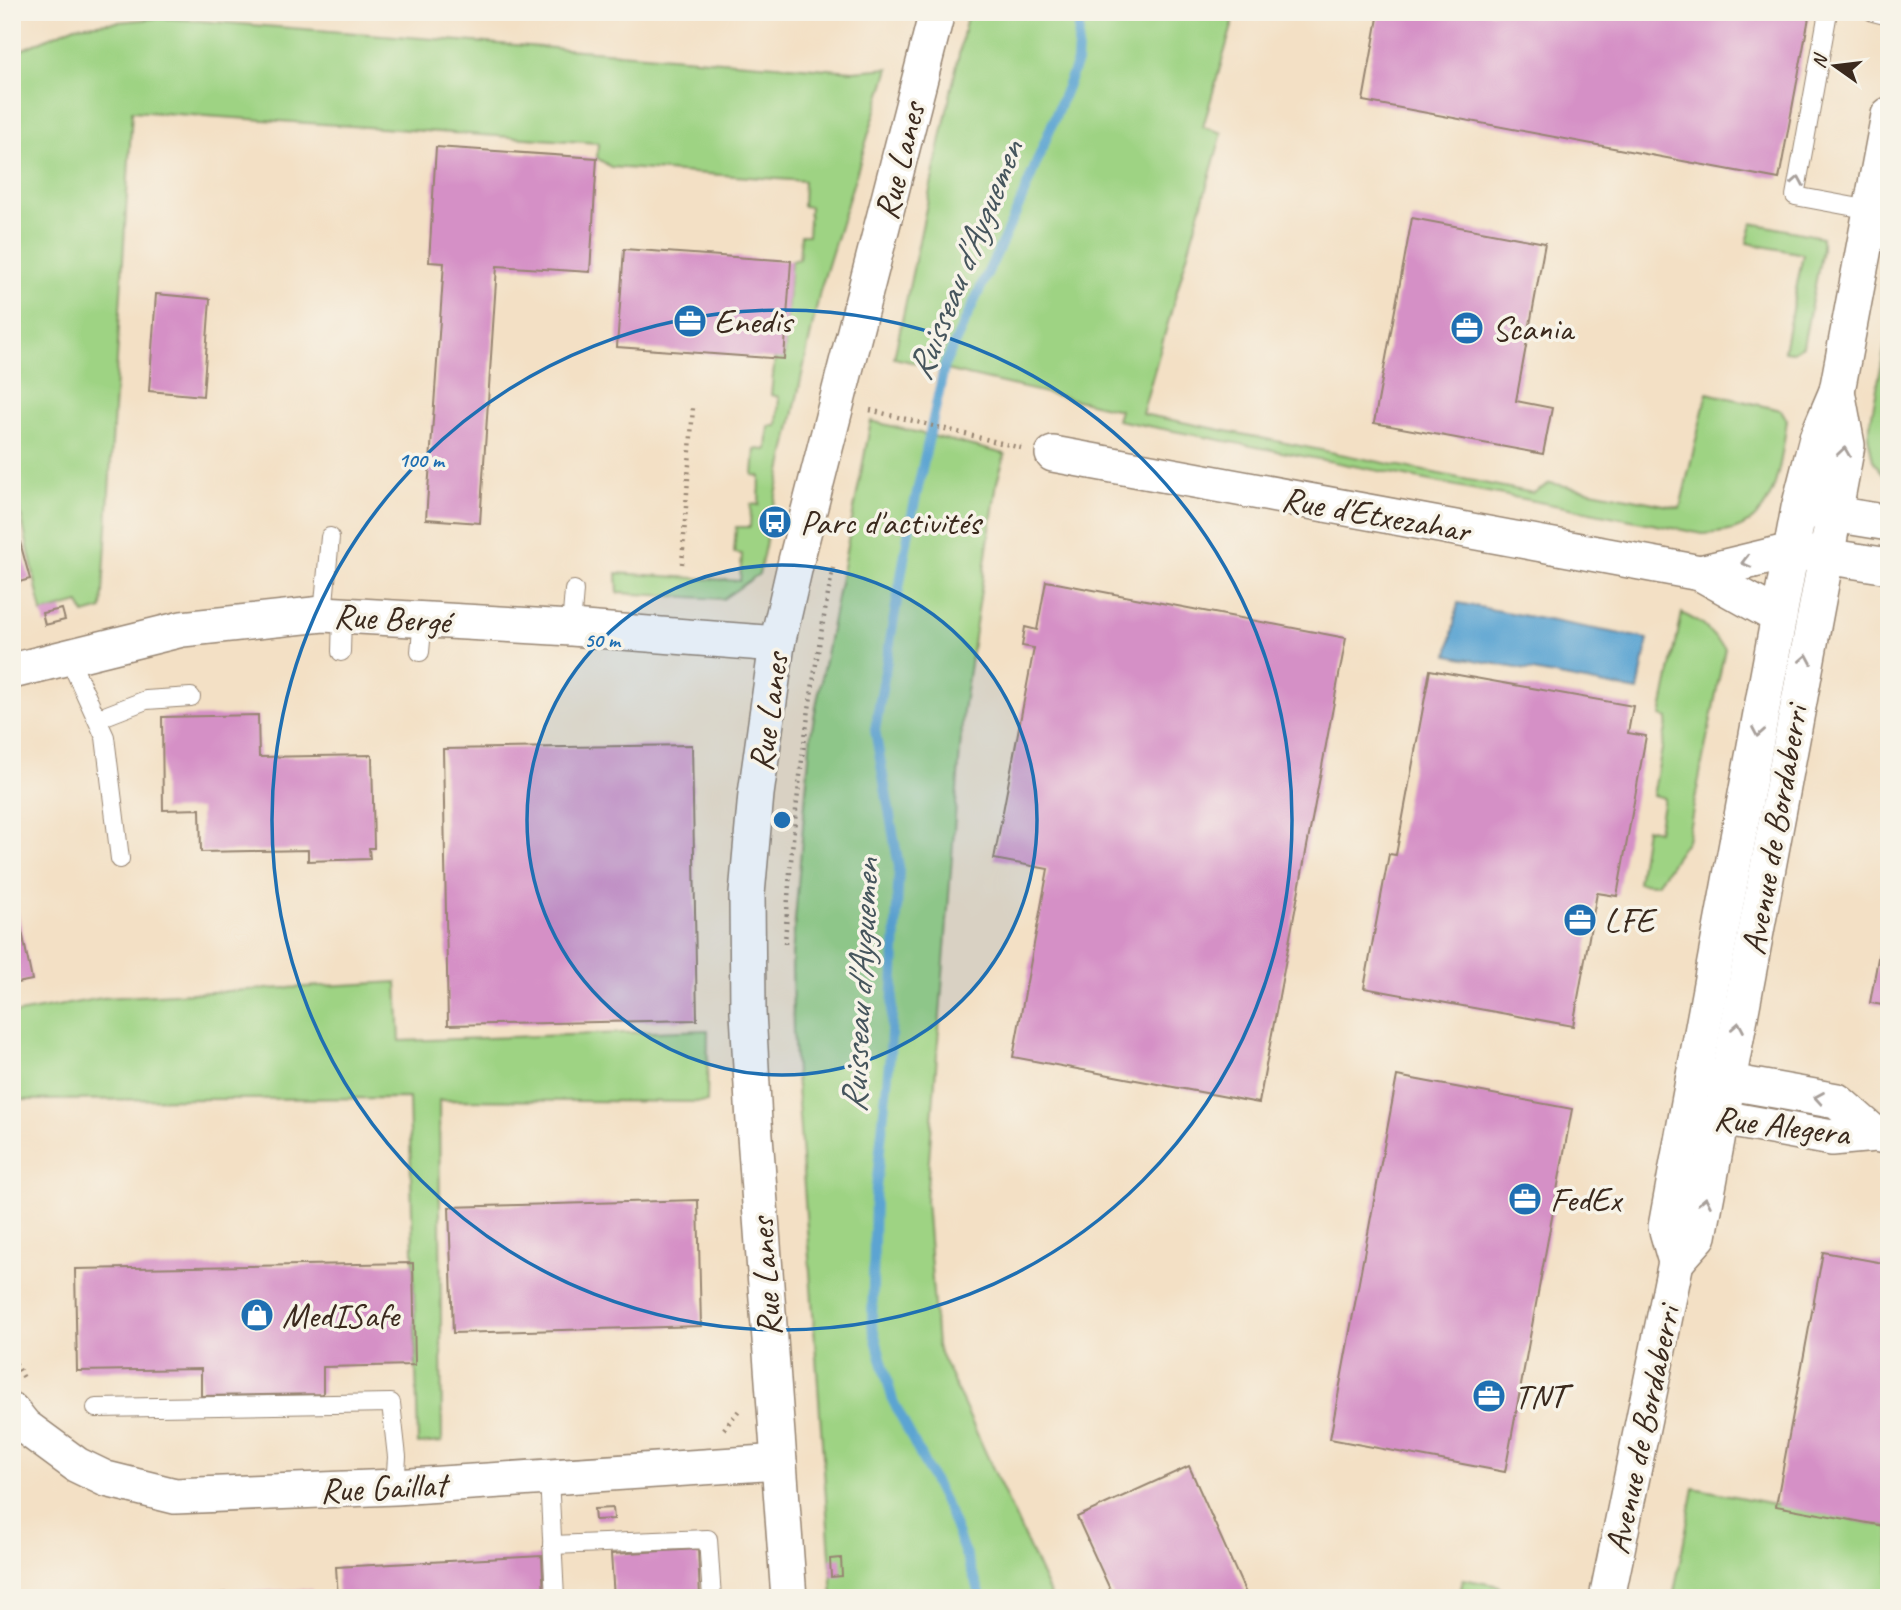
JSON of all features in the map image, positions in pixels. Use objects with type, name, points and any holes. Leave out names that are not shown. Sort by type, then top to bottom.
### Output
[{"type":"street","name":"Rue Lanes","points":[[789,1598],[753,1108],[747,894],[756,794],[777,644],[937,12]]},
{"type":"street","name":"Avenue de Bordaberri","points":[[1607,1598],[1676,1262],[1699,1236],[1705,1116],[1816,511],[1817,438],[1837,391],[1878,198],[1889,115]]},
{"type":"street","name":"Rue d'Etxezahar","points":[[1042,452],[1700,573],[1779,617]]},
{"type":"street","points":[[1816,511],[1889,523]]},
{"type":"street","name":"Avenue de Bordaberri","points":[[1712,1079],[1779,617],[1808,554]]},
{"type":"street","points":[[1808,554],[1889,566]]},
{"type":"street","name":"Rue d'Etxezahar","points":[[1700,573],[1808,554]]},
{"type":"street","name":"Rue Bergé","points":[[12,671],[182,629],[332,614],[421,635],[571,628],[777,644]]},
{"type":"street","name":"Rue Alegera","points":[[1712,1079],[1838,1101],[1882,1135]]},
{"type":"street","name":"Rue Alegera","points":[[1705,1116],[1832,1138],[1882,1135]]},
{"type":"street","name":"Rue Gaillat","points":[[12,1411],[24,1426],[77,1465],[106,1479],[175,1496],[396,1487],[779,1462]]},
{"type":"lane","points":[[1828,12],[1795,196],[1878,198]]},
{"type":"lane","points":[[1873,12],[1889,16]]},
{"type":"lane","points":[[330,537],[332,614],[341,652]]},
{"type":"lane","points":[[571,628],[573,590]]},
{"type":"lane","points":[[68,656],[105,737],[120,859]]},
{"type":"lane","points":[[97,719],[146,700],[191,697]]},
{"type":"lane","points":[[96,1408],[391,1403],[397,1457],[396,1487]]},
{"type":"lane","points":[[549,1477],[555,1598]]},
{"type":"lane","points":[[552,1545],[708,1539],[712,1598]]},
{"type":"path","points":[[682,564],[693,407]]},
{"type":"path","points":[[873,411],[1042,452]]},
{"type":"path","points":[[784,958],[789,863],[804,731],[836,556]]},
{"type":"green space","points":[[968,12],[1236,12],[1203,127],[1222,133],[1142,414],[1533,493],[1550,483],[1680,508],[1707,393],[1781,410],[1787,420],[1780,467],[1769,498],[1761,511],[1736,529],[1703,534],[1117,420],[1120,410],[894,358]]},
{"type":"green space","points":[[161,18],[853,71],[889,68],[820,291],[759,574],[723,599],[618,593],[617,573],[740,581],[742,554],[734,553],[736,527],[750,527],[751,504],[759,505],[760,476],[753,475],[755,449],[767,450],[769,426],[777,426],[779,397],[771,395],[775,356],[784,359],[791,261],[799,259],[801,235],[808,235],[810,207],[803,206],[804,181],[611,167],[597,158],[598,143],[132,111],[102,609],[84,614],[79,603],[42,613],[12,473],[12,54],[75,26]]},
{"type":"green space","points":[[1752,223],[1822,237],[1822,250],[1803,346],[1793,352],[1784,351],[1803,254],[1747,243]]},
{"type":"green space","points":[[1889,324],[1889,482],[1873,460],[1868,436]]},
{"type":"green space","points":[[871,421],[1005,454],[997,482],[963,711],[926,1200],[937,1346],[1052,1598],[833,1598],[793,1031],[792,955],[811,733]]},
{"type":"green space","points":[[1682,613],[1702,624],[1725,648],[1687,840],[1657,884],[1638,883],[1646,828],[1658,831],[1664,798],[1653,795],[1668,718],[1661,716]]},
{"type":"green space","points":[[397,982],[400,1041],[708,1030],[707,1102],[439,1100],[442,1442],[418,1444],[409,1098],[12,1100],[12,1014],[102,998]]},
{"type":"green space","points":[[1694,1488],[1889,1527],[1889,1598],[1673,1598]]},
{"type":"green space","points":[[1463,1579],[1499,1586],[1508,1598],[1459,1598]]},
{"type":"water","points":[[1458,603],[1648,639],[1638,691],[1448,655]]},
{"type":"building","points":[[1379,12],[1810,12],[1779,179],[1363,101]]},
{"type":"building","points":[[436,147],[597,158],[590,272],[497,266],[480,523],[426,519],[444,263],[429,262]]},
{"type":"building","points":[[1412,218],[1545,243],[1516,401],[1552,408],[1543,454],[1374,423]]},
{"type":"building","points":[[624,249],[791,261],[784,359],[617,347]]},
{"type":"building","points":[[156,294],[210,299],[203,396],[149,391]]},
{"type":"building","points":[[12,513],[30,579],[12,584]]},
{"type":"building","points":[[1046,581],[1346,638],[1259,1103],[1013,1057],[1048,869],[994,859],[1034,648],[1022,646],[1025,627],[1037,630]]},
{"type":"building","points":[[62,609],[65,620],[45,625],[42,613]]},
{"type":"building","points":[[1430,670],[1633,706],[1628,733],[1646,736],[1617,896],[1597,893],[1573,1026],[1364,988],[1389,854],[1396,855]]},
{"type":"building","points":[[258,715],[259,757],[372,755],[374,848],[369,848],[370,859],[308,861],[308,850],[201,852],[200,809],[163,810],[162,717]]},
{"type":"building","points":[[692,745],[697,1020],[448,1025],[443,749]]},
{"type":"building","points":[[12,889],[32,980],[12,984]]},
{"type":"building","points":[[1889,908],[1889,1006],[1870,1003]]},
{"type":"building","points":[[1397,1076],[1572,1109],[1505,1472],[1330,1439]]},
{"type":"building","points":[[698,1200],[701,1326],[453,1333],[449,1207]]},
{"type":"building","points":[[1823,1252],[1889,1264],[1889,1527],[1776,1506]]},
{"type":"building","points":[[413,1263],[415,1365],[323,1367],[323,1394],[201,1396],[201,1369],[77,1371],[75,1269]]},
{"type":"building","points":[[1189,1466],[1248,1598],[1114,1598],[1077,1517]]},
{"type":"building","points":[[613,1508],[614,1519],[595,1520],[594,1509]]},
{"type":"building","points":[[698,1549],[700,1598],[614,1598],[611,1554]]},
{"type":"building","points":[[542,1556],[544,1598],[338,1598],[336,1567]]},
{"type":"building","points":[[841,1558],[842,1576],[831,1577],[830,1559]]},
{"type":"building","points":[[312,1589],[313,1598],[219,1598],[219,1593]]},
{"type":"waterway","name":"Ruisseau d'Ayguemen","points":[[982,1598],[949,1512],[893,1401],[872,1325],[875,1198],[890,1054],[899,867],[875,730],[910,524],[945,364],[1019,206],[1077,62],[1080,12]]},
{"type":"place","name":"Enedis","points":[[690,321]]},
{"type":"place","name":"Scania","points":[[1467,328]]},
{"type":"place","name":"Parc d'activités","points":[[775,522]]},
{"type":"place","name":"LFE","points":[[1580,920]]},
{"type":"place","name":"FedEx","points":[[1525,1199]]},
{"type":"place","name":"MedISafe","points":[[257,1315]]},
{"type":"place","name":"TNT","points":[[1489,1396]]}]
